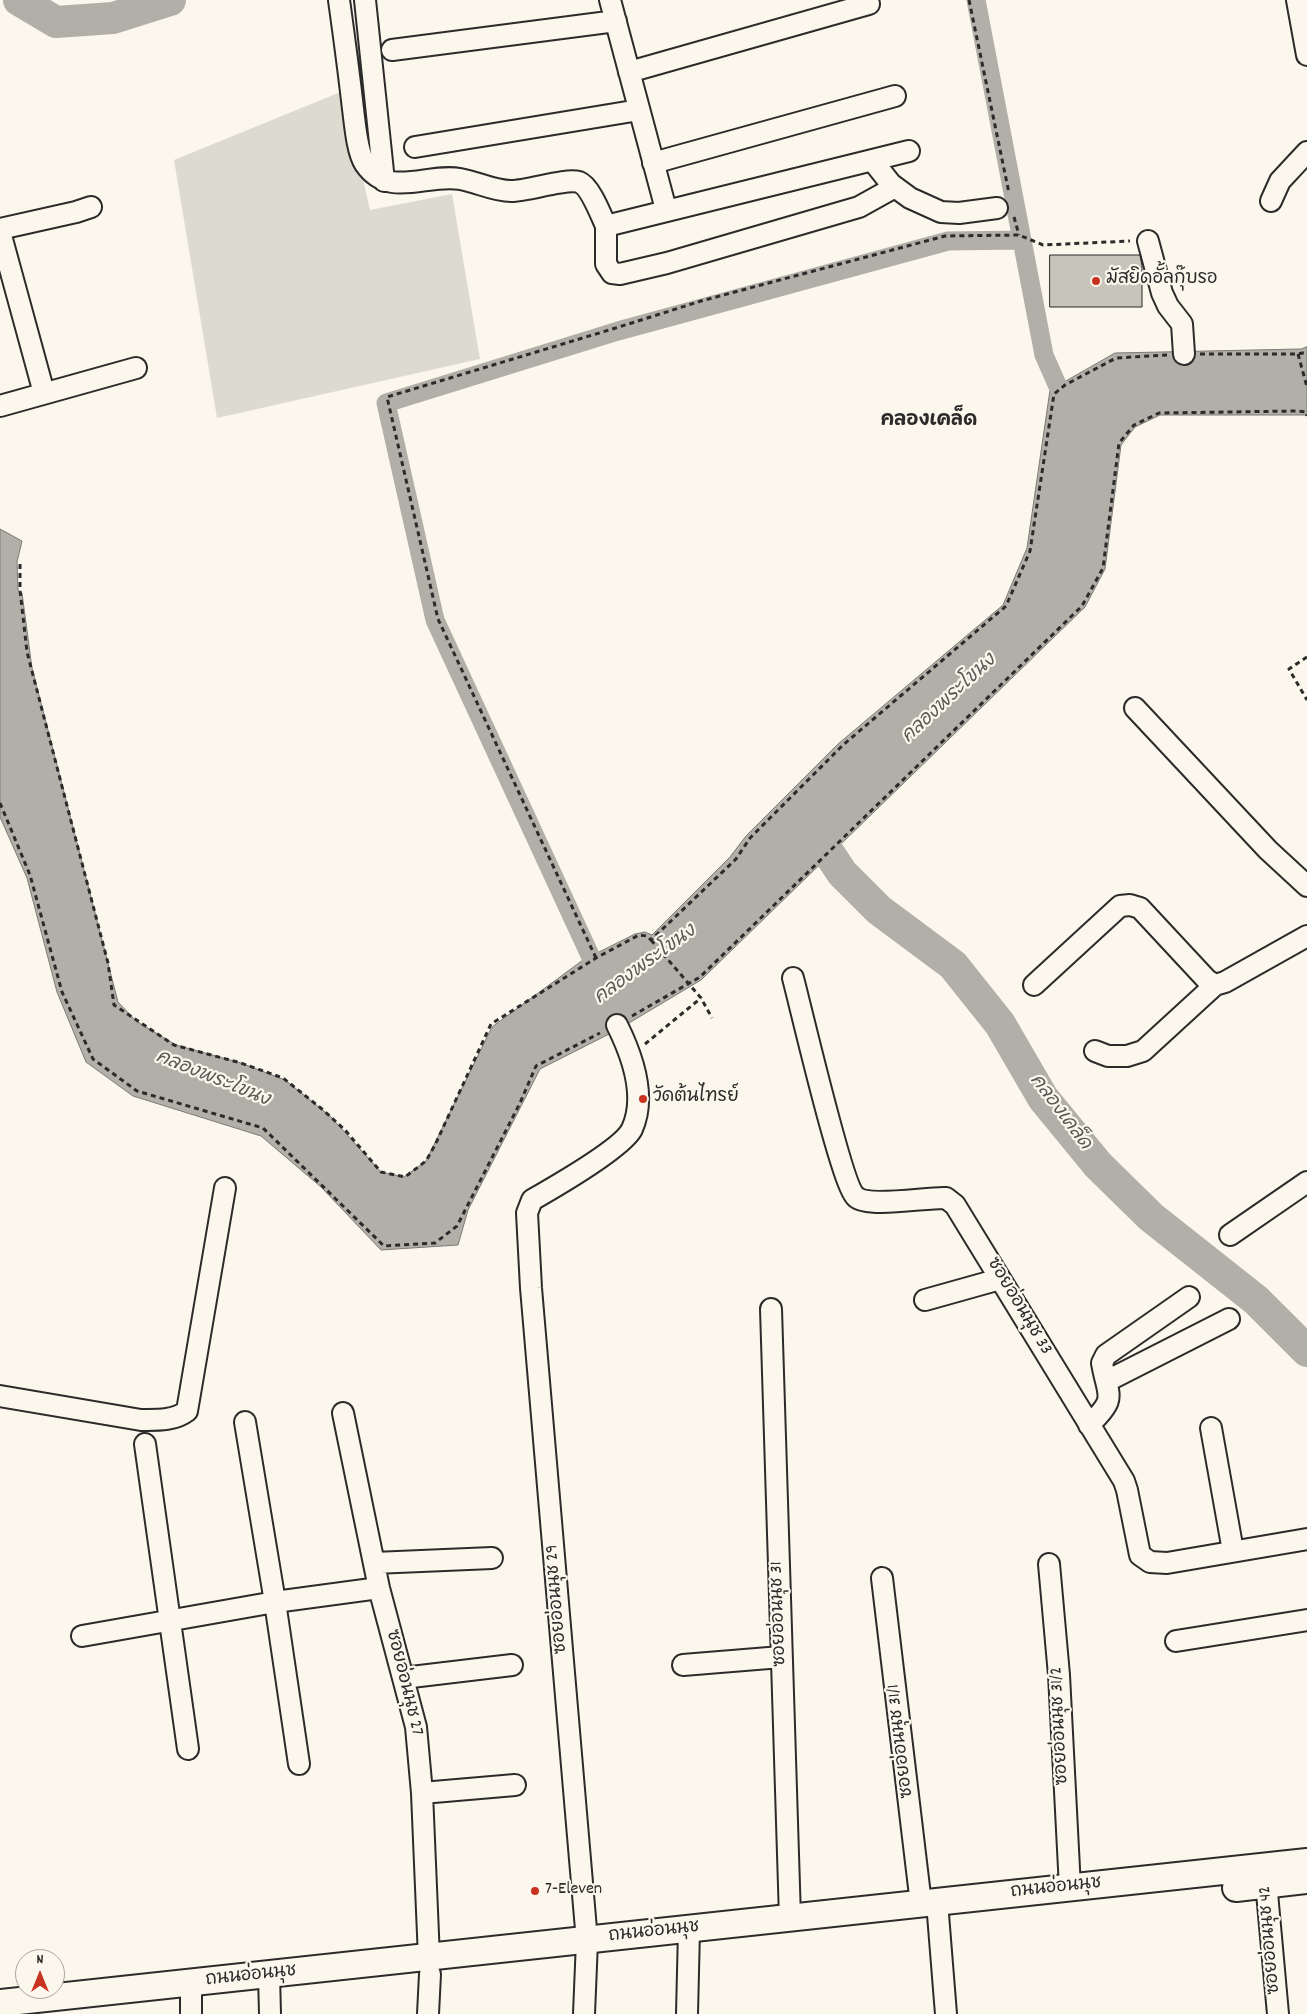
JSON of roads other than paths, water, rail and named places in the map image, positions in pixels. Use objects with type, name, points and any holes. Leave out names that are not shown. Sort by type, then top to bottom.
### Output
[{"type":"main road","name":"ถนนอ่อนนุช","points":[[0,2003],[192,1999],[269,1994],[430,1966],[932,1909],[1265,1876],[1307,1862]]},
{"type":"main road","name":"ถนนอ่อนนุช","points":[[688,1938],[790,1918],[932,1909],[1070,1888],[1265,1876],[1307,1880]]},
{"type":"main road","name":"ถนนอ่อนนุช","points":[[70,2014],[192,1999]]},
{"type":"street","points":[[339,0],[357,135],[364,162],[372,173],[384,180],[397,184],[451,178],[462,179],[495,190],[511,191],[580,182],[588,188],[606,226],[606,264],[612,273],[620,274],[667,263],[859,207],[895,187]]},
{"type":"street","points":[[365,0],[384,180]]},
{"type":"street","points":[[610,0],[664,202]]},
{"type":"street","points":[[1297,0],[1307,55]]},
{"type":"street","points":[[629,72],[869,4]]},
{"type":"street","points":[[392,50],[616,21]]},
{"type":"street","points":[[653,162],[895,96]]},
{"type":"street","points":[[416,147],[640,110]]},
{"type":"street","points":[[606,226],[909,151]]},
{"type":"street","points":[[1271,201],[1280,181],[1307,152]]},
{"type":"street","points":[[872,160],[895,187],[910,198],[941,212],[959,213],[1007,205]]},
{"type":"street","points":[[44,393],[0,230],[91,207]]},
{"type":"street","points":[[1148,241],[1162,293],[1168,306],[1182,324],[1184,354]]},
{"type":"street","points":[[0,406],[136,368]]},
{"type":"street","points":[[1135,708],[1268,850],[1306,884]]},
{"type":"street","points":[[1034,985],[1120,906],[1130,905],[1140,908],[1207,980],[1215,985]]},
{"type":"street","points":[[1095,1051],[1108,1056],[1127,1056],[1143,1051],[1215,985],[1225,982],[1307,936]]},
{"type":"street","name":"ซอยอ่อนนุช 33","points":[[793,978],[839,1153],[849,1185],[856,1197],[870,1203],[946,1198],[955,1205],[1128,1490],[1140,1555],[1150,1562],[1167,1562],[1307,1539]]},
{"type":"street","name":"ซอยอ่อนนุช 29","points":[[584,2014],[587,1949],[529,1257],[527,1213],[528,1205],[532,1200],[566,1181],[614,1147],[631,1130],[638,1107],[635,1068],[618,1027]]},
{"type":"street","points":[[1230,1235],[1307,1182]]},
{"type":"street","points":[[0,1396],[126,1418],[160,1420],[177,1416],[187,1411],[226,1188]]},
{"type":"street","points":[[925,1300],[1000,1279]]},
{"type":"street","points":[[1090,1425],[1106,1409],[1109,1402],[1109,1389],[1102,1363],[1106,1355],[1189,1297]]},
{"type":"street","name":"ซอยอ่อนนุช 31","points":[[771,1309],[790,1918]]},
{"type":"street","points":[[1107,1381],[1229,1319]]},
{"type":"street","name":"ซอยอ่อนนุช 27","points":[[343,1413],[379,1588],[416,1727],[422,1793],[430,1966],[428,2014]]},
{"type":"street","points":[[244,1422],[275,1602],[299,1764]]},
{"type":"street","points":[[1211,1428],[1233,1551]]},
{"type":"street","points":[[145,1444],[188,1749]]},
{"type":"street","points":[[374,1563],[492,1558]]},
{"type":"street","name":"ซอยอ่อนนุช 31/2","points":[[1049,1564],[1059,1675],[1070,1888]]},
{"type":"street","name":"ซอยอ่อนนุช 31/1","points":[[882,1578],[946,2014]]},
{"type":"street","points":[[82,1636],[275,1602],[379,1588]]},
{"type":"street","points":[[1176,1641],[1307,1620]]},
{"type":"street","points":[[683,1664],[781,1658]]},
{"type":"street","points":[[403,1678],[512,1664]]},
{"type":"street","points":[[422,1793],[516,1785]]},
{"type":"street","name":"ซอยอ่อนนุช 42","points":[[1265,1876],[1278,2014]]},
{"type":"street","points":[[687,2014],[688,1938]]},
{"type":"water","name":"คลองพระโขนง","points":[[1307,347],[1307,415],[1160,415],[1135,427],[1121,445],[1105,569],[1085,607],[701,980],[619,1029],[540,1069],[468,1210],[458,1245],[381,1250],[321,1187],[261,1136],[133,1096],[86,1062],[57,992],[27,878],[0,817],[0,529],[22,541],[17,562],[18,590],[22,593],[32,668],[118,1002],[136,1021],[176,1045],[241,1063],[285,1080],[330,1116],[381,1172],[404,1177],[426,1161],[492,1027],[583,960],[635,934],[645,932],[652,935],[730,857],[746,836],[838,744],[1003,605],[1027,548],[1050,390],[1115,353],[1301,349]]},
{"type":"waterway","points":[[19,0],[56,22],[113,18],[170,0]]},
{"type":"waterway","points":[[976,0],[1044,355],[1067,407]]},
{"type":"waterway","name":"คลองพระโขนง","points":[[601,979],[435,620],[386,403],[618,331],[948,241],[1022,240]]},
{"type":"waterway","name":"คลองเคล็ด","points":[[815,832],[842,873],[879,910],[953,965],[1000,1024],[1043,1098],[1098,1165],[1151,1217],[1256,1300],[1307,1351]]},
{"type":"place","name":"มัสยิดอั้ลกุ๊บรอ","points":[[1096,281]]},
{"type":"place","name":"วัดต้นไทรย์","points":[[643,1099]]},
{"type":"place","name":"7-Eleven","points":[[535,1891]]},
{"type":"district","name":"คลองเคล็ด","points":[[929,422]]}]
